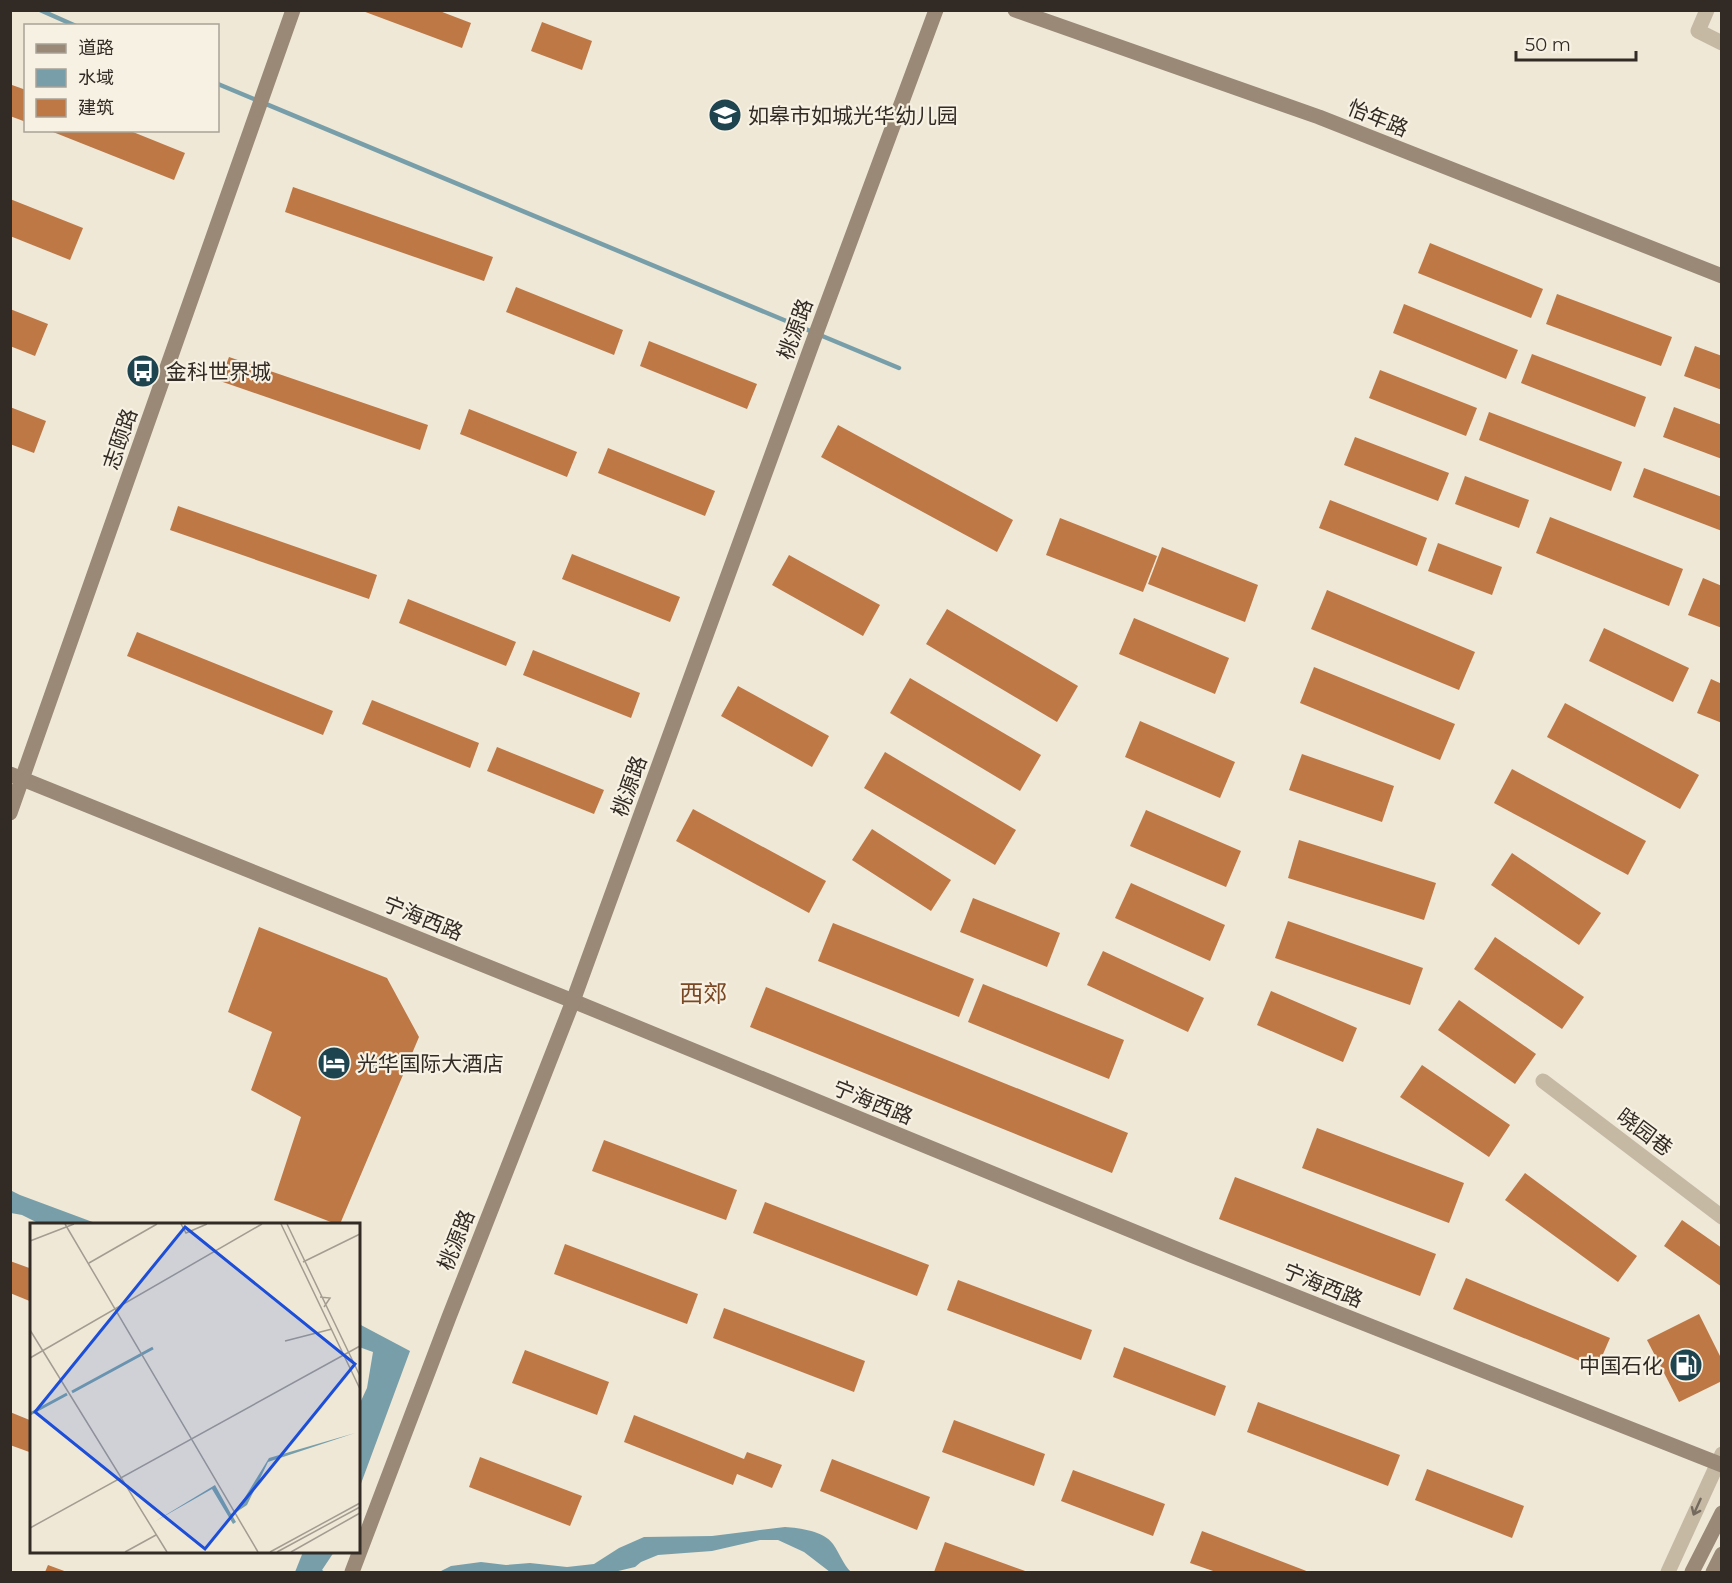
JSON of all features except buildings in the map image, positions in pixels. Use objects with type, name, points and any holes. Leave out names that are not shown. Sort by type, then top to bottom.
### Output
[{"type":"street","name":"志颐路","points":[[10,813],[16,776],[293,10]]},
{"type":"street","name":"桃源路","points":[[360,1551],[573,1001],[936,10]]},
{"type":"street","name":"怡年路","points":[[1016,10],[1319,117],[1722,276]]},
{"type":"street","points":[[1707,10],[1698,31],[1722,43]]},
{"type":"street","name":"宁海西路","points":[[16,776],[573,1001],[1191,1255],[1720,1461]]},
{"type":"street","name":"晓园巷","points":[[1543,1081],[1722,1217]]},
{"type":"street","points":[[1668,1572],[1720,1461]]},
{"type":"street","points":[[1692,1572],[1722,1513]]},
{"type":"street","name":"桃源路","points":[[352,1572],[359,1553]]},
{"type":"street","points":[[1713,1572],[1722,1554]]},
{"type":"water","points":[[10,1190],[95,1223],[38,1223],[22,1215],[11,1213]]},
{"type":"water","points":[[360,1325],[410,1351],[360,1486],[360,1403],[367,1388],[373,1352],[360,1347]]},
{"type":"water","points":[[785,1527],[804,1529],[824,1536],[833,1544],[851,1572],[830,1572],[804,1552],[778,1540],[760,1540],[712,1551],[658,1555],[635,1567],[614,1572],[439,1572],[451,1566],[481,1562],[506,1565],[530,1563],[567,1567],[594,1564],[619,1548],[644,1537],[712,1536]]},
{"type":"water","points":[[303,1553],[333,1553],[322,1570],[325,1572],[295,1572]]},
{"type":"waterway","points":[[40,10],[72,24]]},
{"type":"waterway","points":[[219,84],[899,368]]},
{"type":"place","name":"如皋市如城光华幼儿园","points":[[725,115]]},
{"type":"place","name":"金科世界城","points":[[143,371]]},
{"type":"place","name":"光华国际大酒店","points":[[334,1063]]},
{"type":"place","name":"中国石化","points":[[1686,1365]]},
{"type":"district","name":"西郊","points":[[703,993]]}]
